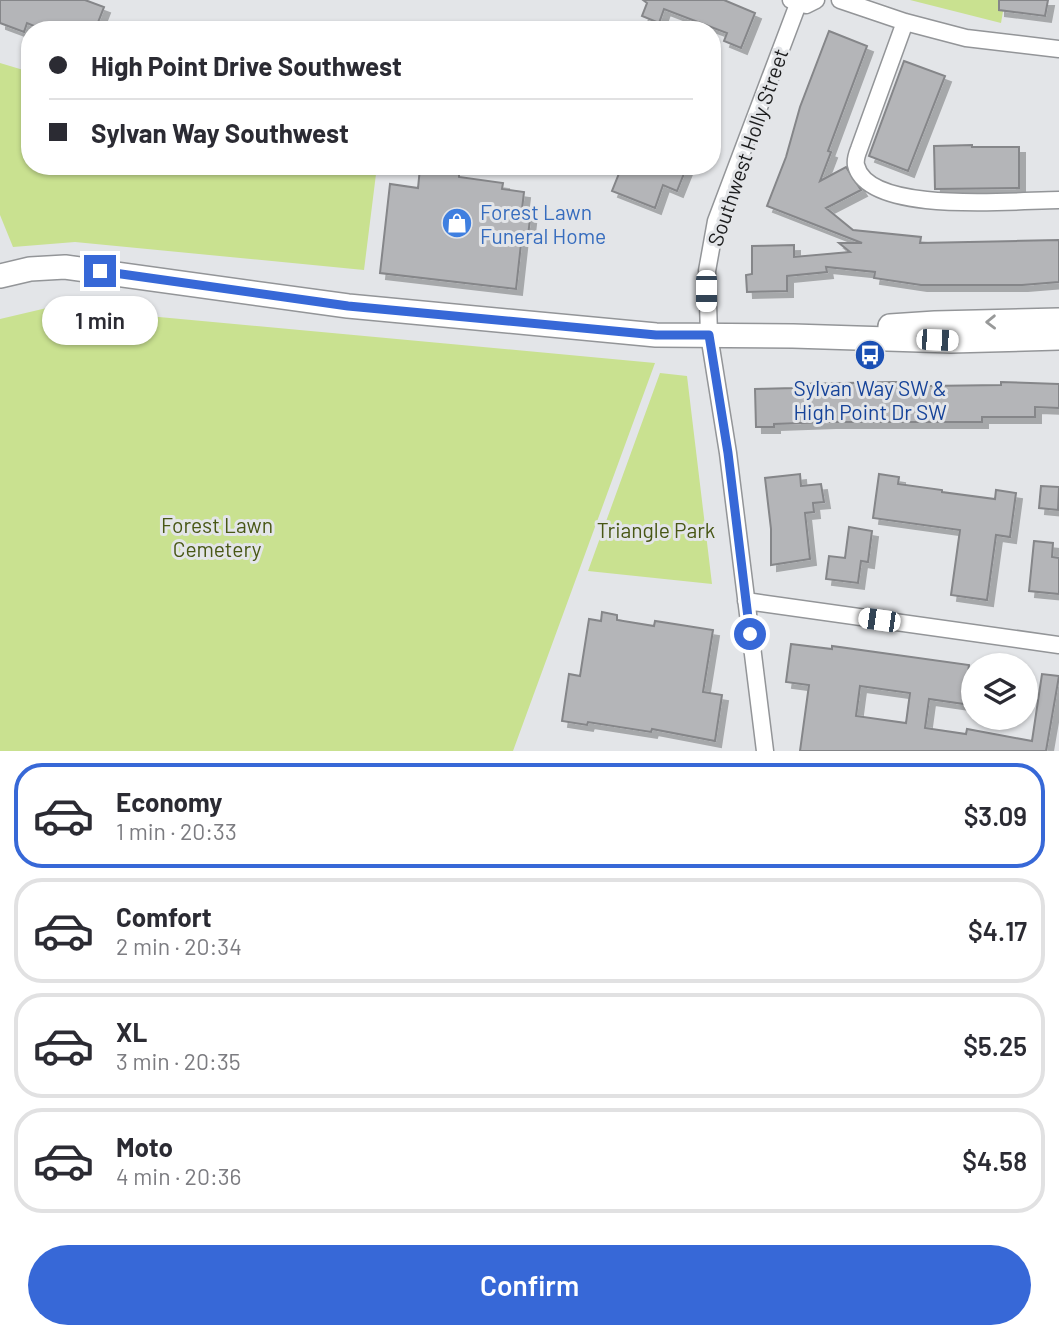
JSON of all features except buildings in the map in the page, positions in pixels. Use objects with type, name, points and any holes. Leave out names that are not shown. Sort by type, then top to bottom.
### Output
[{"type":"street","points":[[794,2],[806,5],[816,0]]},
{"type":"street","points":[[841,0],[905,22],[966,38],[1059,49]]},
{"type":"street","name":"Southwest Holly Street","points":[[765,751],[728,453],[709,335],[706,271],[713,233],[794,2]]},
{"type":"street","points":[[905,22],[855,163],[862,176],[881,191],[928,202],[1059,200]]},
{"type":"street","points":[[0,276],[65,267],[348,306],[656,335],[951,341],[1059,338]]},
{"type":"street","points":[[793,336],[935,323],[1059,320]]},
{"type":"street","points":[[746,601],[1059,645]]},
{"type":"green space","points":[[910,0],[1005,0],[1001,23]]},
{"type":"green space","points":[[0,63],[21,69],[21,175],[376,175],[364,270],[75,242],[13,247],[0,215]]},
{"type":"green space","name":"Forest Lawn Cemetery","points":[[51,307],[655,363],[513,751],[0,751],[0,319]]},
{"type":"green space","name":"Triangle Park","points":[[660,373],[687,376],[712,584],[588,571]]},
{"type":"place","name":"Forest Lawn Funeral Home","points":[[457,223]]},
{"type":"place","name":"Sylvan Way SW & High Point Dr SW","points":[[870,355]]},
{"type":"route","points":[[100,271],[348,306],[656,335],[709,335],[728,453],[750,634]]}]
